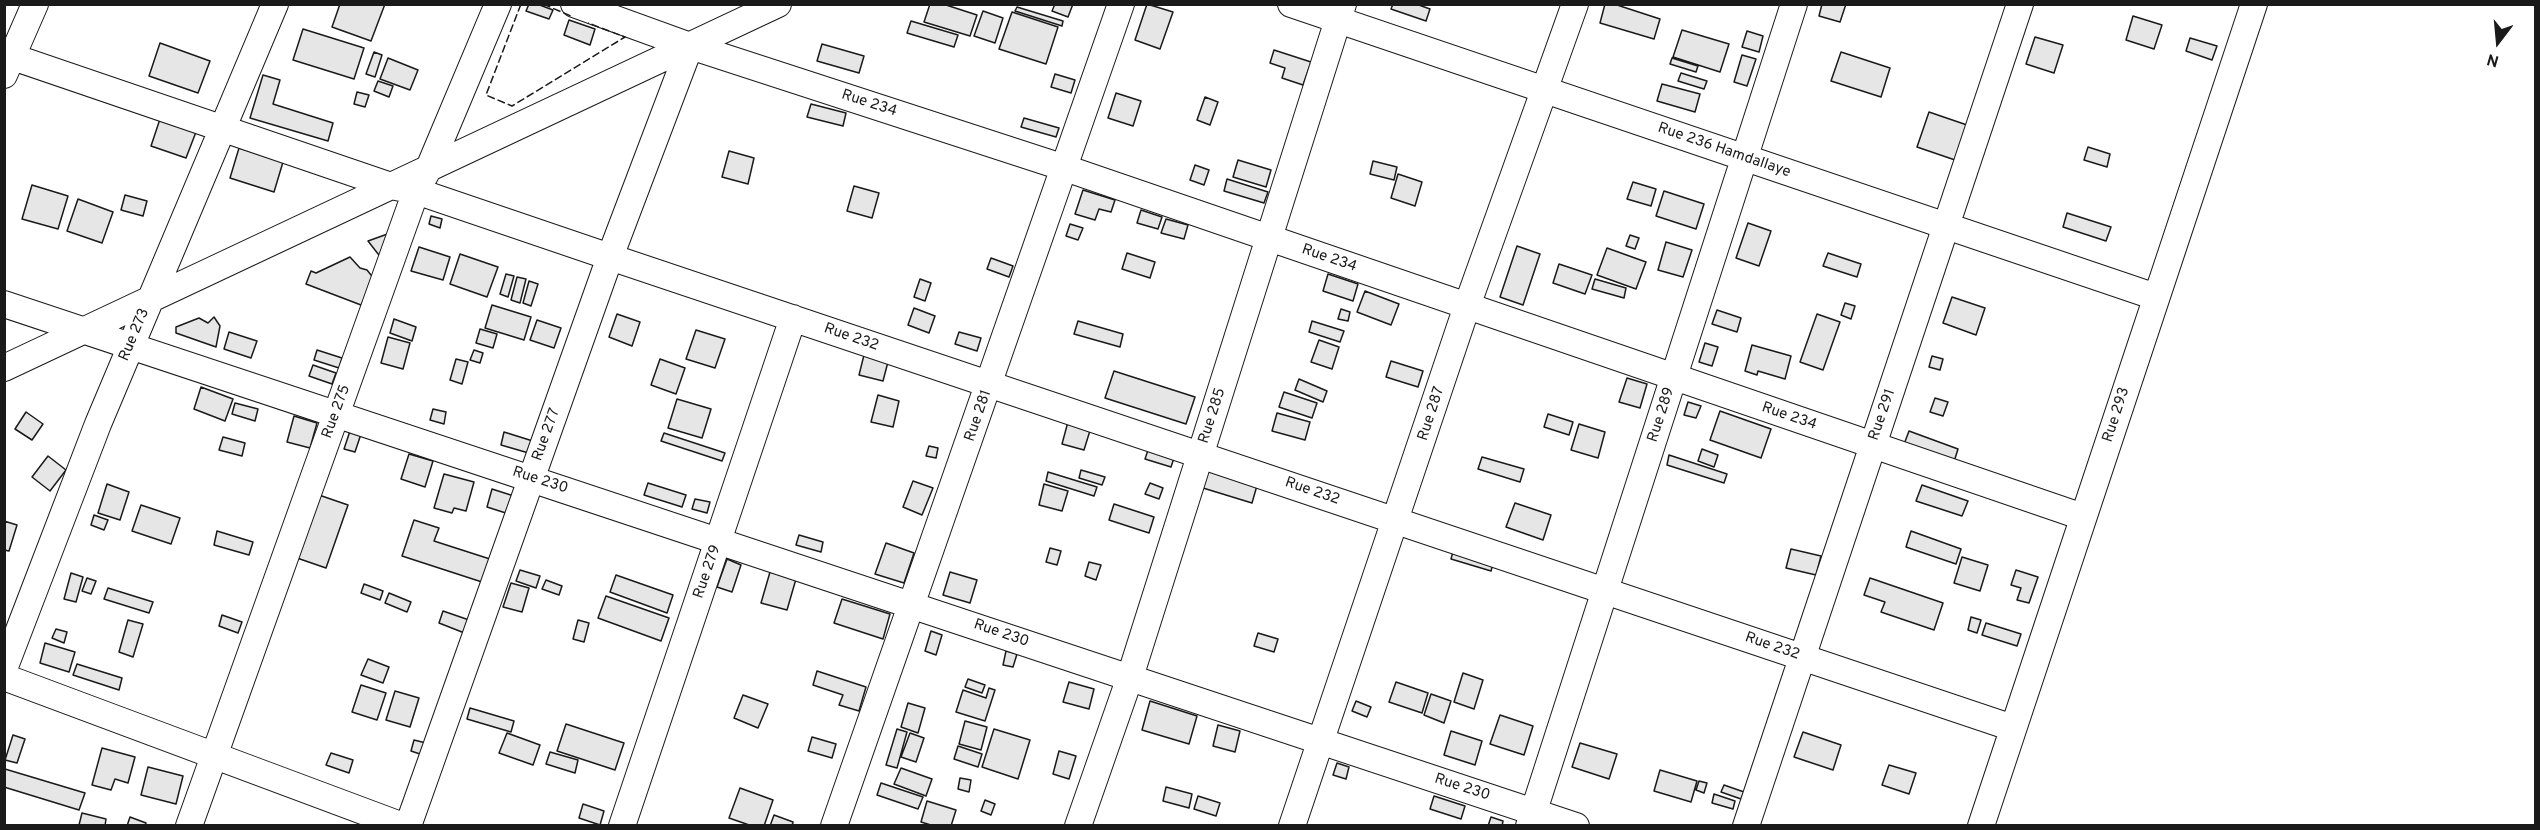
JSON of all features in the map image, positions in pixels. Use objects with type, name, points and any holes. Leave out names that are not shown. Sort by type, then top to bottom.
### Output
[{"type":"street","points":[[7,62],[35,4]]},
{"type":"street","name":"Rue 273","points":[[4,669],[93,435],[275,4]]},
{"type":"street","points":[[429,168],[498,4]]},
{"type":"street","name":"Rue 234","points":[[574,4],[690,46],[1065,168],[2083,517]]},
{"type":"street","points":[[4,368],[150,299],[403,189],[429,168],[690,46],[753,11],[778,4]]},
{"type":"street","name":"Rue 281","points":[[834,825],[1121,4]]},
{"type":"street","name":"Rue 236 Hamdallaye","points":[[1291,4],[1341,12],[1545,90],[2156,297]]},
{"type":"street","name":"Rue 287","points":[[1292,825],[1467,306],[1575,4]]},
{"type":"street","name":"Rue 289","points":[[1532,819],[1794,4]]},
{"type":"street","name":"Rue 291","points":[[1746,825],[2020,4]]},
{"type":"street","name":"Rue 293","points":[[1981,825],[2254,4]]},
{"type":"street","name":"Rue 285","points":[[1078,825],[1130,677],[1341,12]]},
{"type":"street","name":"Rue 277","points":[[408,825],[610,256],[690,46]]},
{"type":"street","name":"Rue 232","points":[[7,62],[223,127],[2013,728]]},
{"type":"street","name":"Rue 275","points":[[189,825],[336,414],[403,189]]},
{"type":"street","name":"Rue 230","points":[[4,304],[1321,741],[1532,819],[1576,825]]},
{"type":"street","name":"Rue 279","points":[[622,825],[793,318]]},
{"type":"street","points":[[4,677],[403,825]]},
{"type":"building","points":[[340,4],[385,4],[371,41],[332,27]]},
{"type":"building","points":[[529,4],[537,4],[553,10],[549,19],[526,11]]},
{"type":"building","points":[[930,4],[943,4],[977,15],[970,36],[924,22]]},
{"type":"building","points":[[1055,4],[1073,4],[1068,17],[1052,11]]},
{"type":"building","points":[[1147,4],[1173,12],[1160,49],[1135,40]]},
{"type":"building","points":[[1393,4],[1416,4],[1430,9],[1426,21],[1391,9]]},
{"type":"building","points":[[1605,4],[1614,4],[1660,19],[1654,39],[1600,23]]},
{"type":"building","points":[[1822,4],[1846,4],[1840,22],[1819,16]]},
{"type":"building","points":[[1017,7],[1063,21],[1062,26],[1015,11]]},
{"type":"building","points":[[983,11],[1003,18],[995,43],[974,36]]},
{"type":"building","points":[[1012,12],[1058,27],[1046,64],[999,49]]},
{"type":"building","points":[[2133,16],[2162,25],[2154,49],[2126,40]]},
{"type":"building","points":[[569,20],[595,29],[590,45],[564,35]]},
{"type":"building","points":[[911,21],[958,35],[954,47],[907,33]]},
{"type":"building","points":[[303,29],[364,48],[354,79],[293,60]]},
{"type":"building","points":[[1682,30],[1729,44],[1720,72],[1673,57]]},
{"type":"building","points":[[1747,31],[1763,36],[1759,52],[1742,47]]},
{"type":"building","points":[[2035,37],[2063,45],[2054,73],[2026,64]]},
{"type":"building","points":[[2190,38],[2217,46],[2212,60],[2186,51]]},
{"type":"building","points":[[160,43],[210,61],[198,93],[149,76]]},
{"type":"building","points":[[822,44],[864,56],[859,73],[817,61]]},
{"type":"building","points":[[1274,50],[1311,62],[1303,85],[1282,78],[1285,68],[1270,63]]},
{"type":"building","points":[[374,52],[382,55],[375,77],[366,74]]},
{"type":"building","points":[[1841,52],[1890,68],[1881,97],[1831,81]]},
{"type":"building","points":[[1742,55],[1756,59],[1747,86],[1734,82]]},
{"type":"building","points":[[388,58],[418,70],[410,90],[380,79]]},
{"type":"building","points":[[1672,58],[1698,66],[1696,72],[1670,64]]},
{"type":"building","points":[[1681,73],[1707,81],[1704,89],[1678,81]]},
{"type":"building","points":[[1055,74],[1075,80],[1071,93],[1051,87]]},
{"type":"building","points":[[263,75],[280,80],[273,104],[333,123],[328,141],[250,118]]},
{"type":"building","points":[[378,81],[393,86],[389,97],[374,91]]},
{"type":"building","points":[[1662,84],[1700,94],[1695,112],[1657,101]]},
{"type":"building","points":[[357,92],[369,95],[365,107],[354,104]]},
{"type":"building","points":[[1116,93],[1141,101],[1133,126],[1108,118]]},
{"type":"building","points":[[1205,97],[1218,102],[1210,125],[1197,120]]},
{"type":"building","points":[[811,104],[846,113],[843,126],[807,117]]},
{"type":"building","points":[[1929,112],[1967,125],[1955,160],[1917,147]]},
{"type":"building","points":[[1024,118],[1059,128],[1056,137],[1021,127]]},
{"type":"building","points":[[160,119],[196,132],[186,158],[151,146]]},
{"type":"building","points":[[2088,147],[2110,154],[2107,167],[2084,160]]},
{"type":"building","points":[[239,148],[283,162],[274,192],[230,178]]},
{"type":"building","points":[[729,151],[754,158],[748,184],[722,177]]},
{"type":"building","points":[[1238,160],[1271,170],[1266,187],[1233,177]]},
{"type":"building","points":[[1373,161],[1397,167],[1394,180],[1370,174]]},
{"type":"building","points":[[1195,165],[1209,170],[1204,185],[1190,180]]},
{"type":"building","points":[[1398,174],[1422,182],[1415,206],[1391,198]]},
{"type":"building","points":[[1227,179],[1268,192],[1264,203],[1224,191]]},
{"type":"building","points":[[1633,182],[1656,189],[1651,206],[1627,199]]},
{"type":"building","points":[[32,185],[68,196],[58,229],[22,219]]},
{"type":"building","points":[[854,186],[879,193],[872,218],[847,211]]},
{"type":"building","points":[[1083,190],[1115,200],[1111,212],[1099,209],[1095,220],[1075,214]]},
{"type":"building","points":[[1664,191],[1704,204],[1696,229],[1656,216]]},
{"type":"building","points":[[125,195],[147,201],[143,216],[121,210]]},
{"type":"building","points":[[78,199],[113,212],[102,243],[67,231]]},
{"type":"building","points":[[1141,210],[1162,217],[1158,229],[1137,223]]},
{"type":"building","points":[[2067,213],[2111,227],[2106,241],[2063,227]]},
{"type":"building","points":[[431,216],[442,219],[440,228],[429,224]]},
{"type":"building","points":[[1166,219],[1188,225],[1184,239],[1161,233]]},
{"type":"building","points":[[1748,223],[1771,231],[1759,266],[1736,258]]},
{"type":"building","points":[[1070,224],[1083,228],[1078,240],[1066,236]]},
{"type":"building","points":[[393,232],[382,259],[368,241]]},
{"type":"building","points":[[1630,235],[1639,238],[1635,249],[1626,246]]},
{"type":"building","points":[[1666,242],[1692,250],[1683,277],[1658,270]]},
{"type":"building","points":[[1517,246],[1540,254],[1523,305],[1500,297]]},
{"type":"building","points":[[419,247],[450,257],[443,280],[411,271]]},
{"type":"building","points":[[1607,248],[1646,262],[1636,289],[1597,275]]},
{"type":"building","points":[[1127,253],[1155,262],[1150,278],[1122,269]]},
{"type":"building","points":[[1828,253],[1861,264],[1857,277],[1823,266]]},
{"type":"building","points":[[460,254],[498,267],[487,297],[450,284]]},
{"type":"building","points":[[350,257],[360,268],[367,270],[375,280],[361,305],[306,284],[311,271],[316,273]]},
{"type":"building","points":[[991,258],[1013,266],[1009,277],[987,269]]},
{"type":"building","points":[[1559,264],[1592,275],[1585,294],[1553,283]]},
{"type":"building","points":[[506,274],[514,276],[508,297],[500,294]]},
{"type":"building","points":[[1328,274],[1358,284],[1353,301],[1323,291]]},
{"type":"building","points":[[517,277],[526,279],[520,303],[511,300]]},
{"type":"building","points":[[920,279],[931,283],[925,301],[914,297]]},
{"type":"building","points":[[1595,279],[1626,288],[1624,298],[1592,289]]},
{"type":"building","points":[[529,281],[538,284],[531,306],[523,303]]},
{"type":"building","points":[[1365,291],[1399,304],[1391,325],[1357,312]]},
{"type":"building","points":[[1952,297],[1985,308],[1976,335],[1943,323]]},
{"type":"building","points":[[1845,303],[1855,306],[1851,319],[1841,315]]},
{"type":"building","points":[[492,305],[531,317],[524,340],[485,328]]},
{"type":"building","points":[[914,308],[935,316],[929,333],[908,325]]},
{"type":"building","points":[[1341,309],[1350,312],[1348,321],[1338,319]]},
{"type":"building","points":[[1717,310],[1741,318],[1737,332],[1712,324]]},
{"type":"building","points":[[617,314],[640,322],[632,346],[609,337]]},
{"type":"building","points":[[1817,314],[1840,322],[1823,370],[1800,362]]},
{"type":"building","points":[[214,317],[220,326],[216,347],[176,333],[176,327],[199,318],[208,323]]},
{"type":"building","points":[[394,319],[416,327],[412,341],[390,333]]},
{"type":"building","points":[[537,320],[561,328],[554,348],[530,340]]},
{"type":"building","points":[[1078,321],[1123,334],[1120,347],[1074,334]]},
{"type":"building","points":[[1312,321],[1344,331],[1340,342],[1309,332]]},
{"type":"building","points":[[480,329],[497,334],[493,348],[476,343]]},
{"type":"building","points":[[696,330],[725,339],[715,368],[686,359]]},
{"type":"building","points":[[229,332],[257,341],[251,358],[224,349]]},
{"type":"building","points":[[959,332],[981,338],[977,351],[955,344]]},
{"type":"building","points":[[388,337],[410,343],[403,369],[381,363]]},
{"type":"building","points":[[1319,340],[1339,347],[1332,369],[1311,362]]},
{"type":"building","points":[[1705,343],[1718,347],[1712,366],[1699,362]]},
{"type":"building","points":[[1752,345],[1791,356],[1785,379],[1758,371],[1757,375],[1745,371]]},
{"type":"building","points":[[317,350],[342,358],[339,368],[314,360]]},
{"type":"building","points":[[474,350],[483,353],[480,363],[470,360]]},
{"type":"building","points":[[865,351],[889,358],[883,381],[859,375]]},
{"type":"building","points":[[1932,356],[1943,359],[1940,370],[1929,367]]},
{"type":"building","points":[[456,359],[468,362],[462,384],[450,380]]},
{"type":"building","points":[[660,359],[685,368],[676,394],[651,385]]},
{"type":"building","points":[[1391,361],[1423,371],[1418,387],[1386,377]]},
{"type":"building","points":[[313,365],[336,373],[332,384],[309,376]]},
{"type":"building","points":[[1114,371],[1195,397],[1186,424],[1105,398]]},
{"type":"building","points":[[1627,378],[1647,384],[1640,408],[1619,402]]},
{"type":"building","points":[[1299,379],[1327,391],[1323,402],[1295,390]]},
{"type":"building","points":[[201,387],[233,399],[225,421],[194,409]]},
{"type":"building","points":[[1284,392],[1317,403],[1312,418],[1279,407]]},
{"type":"building","points":[[878,395],[899,401],[893,427],[871,422]]},
{"type":"building","points":[[1935,398],[1948,402],[1943,416],[1930,412]]},
{"type":"building","points":[[677,399],[711,409],[702,438],[668,428]]},
{"type":"building","points":[[1688,402],[1701,406],[1696,418],[1684,415]]},
{"type":"building","points":[[235,403],[258,409],[255,421],[232,414]]},
{"type":"building","points":[[433,409],[446,412],[444,424],[430,420]]},
{"type":"building","points":[[1720,411],[1771,429],[1761,458],[1710,440]]},
{"type":"building","points":[[26,412],[43,424],[32,440],[15,429]]},
{"type":"building","points":[[1277,413],[1310,422],[1305,440],[1272,431]]},
{"type":"building","points":[[1548,414],[1573,422],[1569,435],[1544,427]]},
{"type":"building","points":[[294,416],[317,423],[310,448],[287,442]]},
{"type":"building","points":[[1069,418],[1092,424],[1084,450],[1062,444]]},
{"type":"building","points":[[1579,424],[1605,432],[1598,458],[1571,450]]},
{"type":"building","points":[[350,431],[361,434],[355,452],[344,449]]},
{"type":"building","points":[[1909,431],[1958,449],[1953,465],[1903,447]]},
{"type":"building","points":[[504,432],[536,442],[532,454],[501,445]]},
{"type":"building","points":[[664,433],[725,453],[722,461],[661,441]]},
{"type":"building","points":[[223,437],[245,443],[242,456],[219,450]]},
{"type":"building","points":[[1150,444],[1176,452],[1171,467],[1145,459]]},
{"type":"building","points":[[929,446],[938,448],[936,458],[926,456]]},
{"type":"building","points":[[1702,449],[1718,455],[1714,467],[1698,461]]},
{"type":"building","points":[[409,454],[433,461],[425,487],[401,479]]},
{"type":"building","points":[[1669,455],[1727,474],[1724,483],[1667,465]]},
{"type":"building","points":[[48,456],[66,470],[50,491],[32,477]]},
{"type":"building","points":[[1482,457],[1524,469],[1520,482],[1478,469]]},
{"type":"building","points":[[1209,467],[1258,482],[1252,503],[1203,488]]},
{"type":"building","points":[[1081,470],[1105,477],[1102,485],[1079,478]]},
{"type":"building","points":[[1048,472],[1097,487],[1094,496],[1046,481]]},
{"type":"building","points":[[444,474],[474,482],[466,511],[454,508],[452,513],[434,508]]},
{"type":"building","points":[[913,481],[933,488],[922,515],[903,507]]},
{"type":"building","points":[[648,483],[686,495],[682,507],[644,495]]},
{"type":"building","points":[[1150,483],[1163,488],[1159,499],[1145,494]]},
{"type":"building","points":[[107,484],[129,492],[120,520],[98,513]]},
{"type":"building","points":[[1044,484],[1068,491],[1062,511],[1039,505]]},
{"type":"building","points":[[1922,485],[1968,501],[1962,516],[1916,501]]},
{"type":"building","points":[[492,489],[517,497],[512,515],[487,507]]},
{"type":"building","points":[[319,495],[348,505],[326,568],[297,558]]},
{"type":"building","points":[[695,499],[710,502],[707,513],[692,509]]},
{"type":"building","points":[[1515,503],[1551,515],[1543,540],[1506,527]]},
{"type":"building","points":[[1114,504],[1154,517],[1149,533],[1109,520]]},
{"type":"building","points":[[141,505],[180,518],[171,544],[132,531]]},
{"type":"building","points":[[94,515],[108,520],[104,530],[91,525]]},
{"type":"building","points":[[414,520],[439,528],[434,541],[493,560],[485,583],[402,556]]},
{"type":"building","points":[[4,521],[17,525],[9,551],[4,550]]},
{"type":"building","points":[[217,531],[253,542],[249,555],[214,545]]},
{"type":"building","points":[[1911,531],[1961,549],[1956,564],[1906,547]]},
{"type":"building","points":[[799,535],[823,542],[821,552],[796,545]]},
{"type":"building","points":[[886,543],[914,553],[904,583],[875,574]]},
{"type":"building","points":[[1050,548],[1061,551],[1057,565],[1046,562]]},
{"type":"building","points":[[1454,548],[1494,560],[1491,571],[1451,559]]},
{"type":"building","points":[[1791,549],[1821,556],[1816,575],[1786,568]]},
{"type":"building","points":[[1962,557],[1988,565],[1980,591],[1954,583]]},
{"type":"building","points":[[727,559],[741,565],[732,592],[717,587]]},
{"type":"building","points":[[1089,562],[1101,565],[1096,580],[1085,576]]},
{"type":"building","points":[[520,570],[540,576],[536,588],[516,581]]},
{"type":"building","points":[[2016,570],[2038,577],[2029,603],[2017,600],[2021,588],[2011,585]]},
{"type":"building","points":[[770,572],[796,579],[787,610],[761,603]]},
{"type":"building","points":[[950,572],[977,580],[970,603],[943,595]]},
{"type":"building","points":[[71,573],[83,577],[76,602],[64,599]]},
{"type":"building","points":[[616,575],[673,595],[667,613],[610,592]]},
{"type":"building","points":[[87,578],[96,581],[91,594],[82,591]]},
{"type":"building","points":[[1870,578],[1943,603],[1934,630],[1881,612],[1885,602],[1864,595]]},
{"type":"building","points":[[546,580],[562,586],[559,595],[542,589]]},
{"type":"building","points":[[511,583],[529,588],[522,612],[503,607]]},
{"type":"building","points":[[364,584],[383,591],[380,600],[361,593]]},
{"type":"building","points":[[108,588],[153,602],[149,613],[104,599]]},
{"type":"building","points":[[389,593],[411,602],[407,612],[385,603]]},
{"type":"building","points":[[606,596],[669,618],[661,641],[598,618]]},
{"type":"building","points":[[842,599],[890,614],[883,639],[834,623]]},
{"type":"building","points":[[443,611],[472,621],[467,634],[439,623]]},
{"type":"building","points":[[222,615],[242,622],[238,633],[219,626]]},
{"type":"building","points":[[1971,617],[1981,620],[1977,633],[1968,630]]},
{"type":"building","points":[[128,620],[143,624],[133,657],[119,652]]},
{"type":"building","points":[[578,620],[589,623],[584,642],[573,639]]},
{"type":"building","points":[[1986,623],[2021,634],[2017,646],[1982,635]]},
{"type":"building","points":[[56,629],[67,632],[64,643],[52,638]]},
{"type":"building","points":[[931,631],[942,635],[936,655],[925,651]]},
{"type":"building","points":[[1258,633],[1278,639],[1274,652],[1254,646]]},
{"type":"building","points":[[45,643],[75,652],[69,672],[40,663]]},
{"type":"building","points":[[1006,651],[1017,654],[1013,667],[1003,665]]},
{"type":"building","points":[[368,659],[389,667],[383,683],[361,675]]},
{"type":"building","points":[[77,664],[122,678],[119,690],[73,675]]},
{"type":"building","points":[[817,671],[866,687],[859,711],[839,705],[843,695],[813,685]]},
{"type":"building","points":[[1463,673],[1483,680],[1474,709],[1454,702]]},
{"type":"building","points":[[968,679],[985,685],[982,693],[965,687]]},
{"type":"building","points":[[1069,682],[1094,689],[1089,709],[1063,702]]},
{"type":"building","points":[[1396,682],[1428,693],[1422,713],[1389,702]]},
{"type":"building","points":[[361,685],[386,693],[377,720],[352,712]]},
{"type":"building","points":[[989,688],[995,690],[985,721],[956,712],[963,690],[986,698]]},
{"type":"building","points":[[395,691],[419,698],[410,727],[386,720]]},
{"type":"building","points":[[1431,694],[1451,701],[1444,723],[1424,715]]},
{"type":"building","points":[[743,695],[768,704],[758,728],[734,718]]},
{"type":"building","points":[[1150,701],[1197,716],[1189,744],[1142,730]]},
{"type":"building","points":[[1356,701],[1371,707],[1367,717],[1352,711]]},
{"type":"building","points":[[908,703],[925,708],[918,733],[901,727]]},
{"type":"building","points":[[470,708],[514,721],[511,732],[467,719]]},
{"type":"building","points":[[1500,715],[1533,726],[1524,755],[1490,744]]},
{"type":"building","points":[[965,721],[987,727],[981,750],[959,744]]},
{"type":"building","points":[[566,724],[624,743],[615,770],[557,751]]},
{"type":"building","points":[[1218,725],[1240,731],[1235,752],[1213,746]]},
{"type":"building","points":[[897,729],[907,732],[897,768],[886,765]]},
{"type":"building","points":[[994,729],[1030,740],[1018,779],[982,767]]},
{"type":"building","points":[[1451,731],[1482,741],[1475,765],[1444,755]]},
{"type":"building","points":[[1803,732],[1841,745],[1833,770],[1794,757]]},
{"type":"building","points":[[507,733],[540,745],[533,765],[499,753]]},
{"type":"building","points":[[910,733],[924,738],[916,762],[901,757]]},
{"type":"building","points":[[13,735],[25,739],[17,763],[5,760]]},
{"type":"building","points":[[812,737],[836,744],[832,758],[808,751]]},
{"type":"building","points":[[414,740],[426,743],[423,755],[411,751]]},
{"type":"building","points":[[1580,743],[1617,754],[1609,779],[1572,767]]},
{"type":"building","points":[[958,746],[982,754],[978,767],[954,759]]},
{"type":"building","points":[[102,748],[135,757],[128,783],[115,779],[111,790],[92,785]]},
{"type":"building","points":[[1059,751],[1076,756],[1069,779],[1053,774]]},
{"type":"building","points":[[550,752],[578,760],[575,773],[546,764]]},
{"type":"building","points":[[331,753],[353,760],[349,773],[326,765]]},
{"type":"building","points":[[1337,763],[1349,767],[1346,779],[1333,775]]},
{"type":"building","points":[[1889,765],[1916,773],[1909,794],[1882,785]]},
{"type":"building","points":[[148,767],[183,776],[176,804],[141,795]]},
{"type":"building","points":[[901,768],[932,779],[926,796],[894,784]]},
{"type":"building","points":[[5,769],[85,793],[79,810],[4,787]]},
{"type":"building","points":[[1660,770],[1697,781],[1691,802],[1654,791]]},
{"type":"building","points":[[960,778],[971,780],[969,792],[958,789]]},
{"type":"building","points":[[1699,781],[1707,783],[1704,793],[1696,790]]},
{"type":"building","points":[[881,783],[923,797],[918,809],[877,795]]},
{"type":"building","points":[[1724,785],[1744,792],[1741,799],[1721,792]]},
{"type":"building","points":[[1166,787],[1192,794],[1189,808],[1163,801]]},
{"type":"building","points":[[740,788],[773,800],[764,826],[752,826],[729,818]]},
{"type":"building","points":[[1714,794],[1735,801],[1733,809],[1712,803]]},
{"type":"building","points":[[1198,796],[1220,803],[1216,816],[1194,809]]},
{"type":"building","points":[[1434,796],[1465,806],[1461,819],[1430,809]]},
{"type":"building","points":[[985,800],[995,804],[991,815],[981,811]]},
{"type":"building","points":[[927,801],[956,810],[951,826],[934,826],[921,822]]},
{"type":"building","points":[[583,804],[604,811],[600,825],[579,818]]},
{"type":"building","points":[[82,813],[106,819],[105,826],[79,825]]},
{"type":"building","points":[[774,815],[793,822],[792,826],[770,826]]},
{"type":"building","points":[[130,817],[146,823],[145,826],[127,826]]},
{"type":"building","points":[[1491,817],[1503,821],[1502,826],[1488,826]]},
{"type":"fence","points":[[521,4],[486,95],[512,106],[625,37],[588,23]]},
{"type":"fence","points":[[543,4],[571,16]]}]
